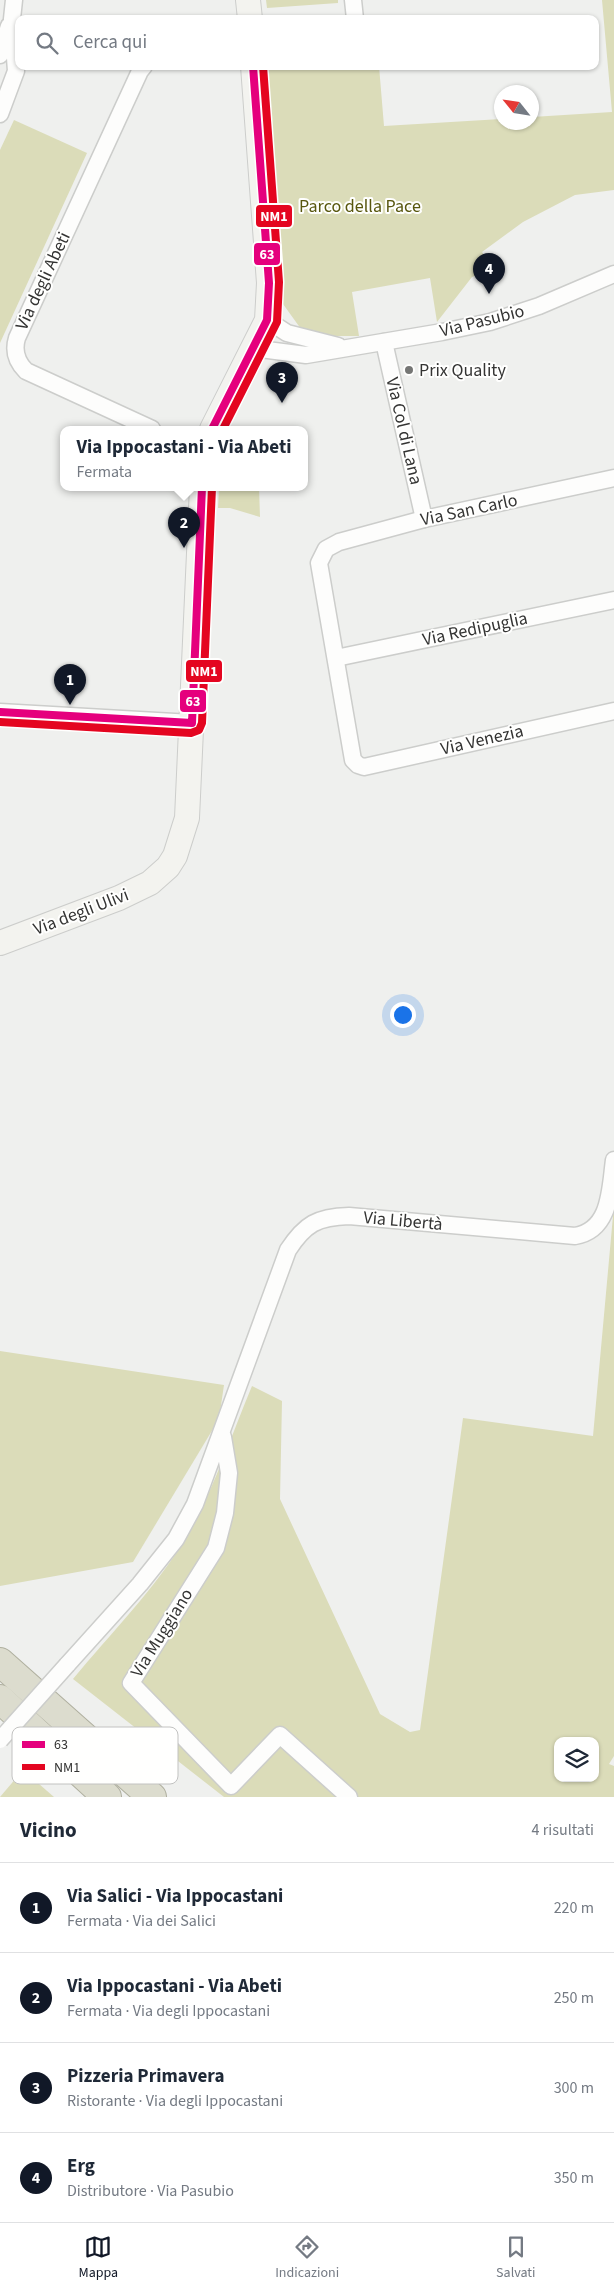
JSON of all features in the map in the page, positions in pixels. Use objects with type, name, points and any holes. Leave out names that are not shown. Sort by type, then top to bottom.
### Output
[{"type":"highway","points":[[0,1662],[73,1727]]},
{"type":"highway","points":[[0,1699],[31,1727]]},
{"type":"highway","points":[[94,1784],[108,1797]]},
{"type":"highway","points":[[137,1784],[152,1797]]},
{"type":"street","points":[[14,0],[12,19],[15,58]]},
{"type":"street","points":[[248,0],[250,15]]},
{"type":"street","points":[[353,0],[355,15]]},
{"type":"street","points":[[0,55],[12,19]]},
{"type":"street","points":[[0,114],[16,70]]},
{"type":"street","name":"Via degli Abeti","points":[[141,70],[17,338],[15,349],[18,361],[26,371],[145,426]]},
{"type":"street","points":[[213,426],[267,320],[269,283],[253,70]]},
{"type":"street","name":"Via Pasubio","points":[[252,348],[306,355],[490,322],[538,306],[614,274]]},
{"type":"street","points":[[267,320],[287,333],[345,348]]},
{"type":"street","name":"Via Col di Lana","points":[[384,342],[424,519]]},
{"type":"street","name":"Via San Carlo","points":[[336,658],[319,563],[326,549],[339,542],[424,519],[614,478]]},
{"type":"street","points":[[0,712],[192,723],[202,491]]},
{"type":"street","name":"Via Redipuglia","points":[[336,658],[614,600]]},
{"type":"street","name":"Via Venezia","points":[[336,658],[353,760],[358,765],[364,767],[614,711]]},
{"type":"street","name":"Via degli Ulivi","points":[[0,943],[119,898],[150,883],[159,876],[175,856],[187,818],[192,723]]},
{"type":"street","name":"Via Libertà","points":[[222,1435],[288,1250],[300,1233],[311,1224],[321,1219],[349,1216],[575,1236],[595,1227],[602,1218],[609,1202],[614,1160]]},
{"type":"street","points":[[0,1740],[140,1584],[176,1539],[195,1504],[222,1435]]},
{"type":"street","name":"Via Muggiano","points":[[174,1727],[131,1683],[216,1548],[225,1513],[229,1473],[222,1435]]},
{"type":"street","name":"Via Muggiano","points":[[178,1731],[231,1786],[280,1735],[349,1797]]},
{"type":"green space","points":[[266,0],[338,0],[338,3],[267,8]]},
{"type":"green space","name":"Parco della Pace","points":[[602,0],[614,0],[614,190],[575,195],[523,222],[482,252],[494,269],[472,277],[437,322],[430,278],[352,292],[359,336],[320,336],[301,329],[283,304],[268,70],[379,70],[384,126],[494,119],[494,130],[539,130],[539,117],[612,112]]},
{"type":"green space","points":[[14,120],[87,153],[0,343],[0,150]]},
{"type":"green space","points":[[219,491],[259,491],[260,517],[230,508],[218,508]]},
{"type":"green space","points":[[614,1205],[614,1756],[609,1764],[614,1766],[614,1797],[224,1797],[178,1761],[178,1727],[134,1727],[73,1679],[147,1592],[187,1536],[214,1481],[252,1386],[282,1401],[280,1499],[380,1714],[410,1732],[420,1730],[463,1418],[593,1436]]},
{"type":"green space","points":[[0,1351],[224,1385],[219,1419],[133,1562],[0,1586]]},
{"type":"green space","points":[[12,1783],[39,1784],[54,1797],[0,1797]]},
{"type":"transit line","name":"63","points":[[214,426],[267,320],[269,283],[253,70]]},
{"type":"transit line","name":"NM1","points":[[225,426],[277,322],[279,282],[263,70]]},
{"type":"transit line","name":"63","points":[[0,712],[192,723],[202,491]]},
{"type":"transit line","name":"NM1","points":[[0,722],[191,733],[199,730],[202,723],[212,491]]},
{"type":"place","name":"Erg","points":[[489,294]]},
{"type":"place","name":"Prix Quality","points":[[409,370]]},
{"type":"place","name":"Pizzeria Primavera","points":[[282,403]]},
{"type":"place","name":"Via Ippocastani - Via Abeti","points":[[184,548]]},
{"type":"place","name":"Via Salici - Via Ippocastani","points":[[70,705]]}]
